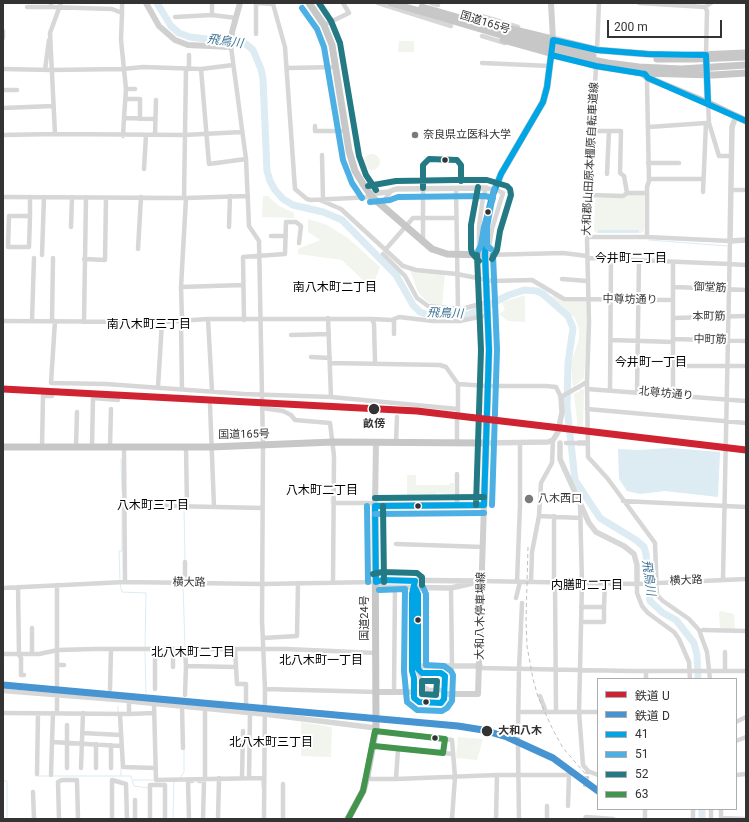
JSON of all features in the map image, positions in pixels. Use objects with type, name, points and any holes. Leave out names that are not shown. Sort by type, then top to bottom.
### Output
[{"type":"highway","points":[[310,3],[324,25],[332,45],[346,131],[355,171],[371,195],[423,243],[436,252],[456,255],[484,255]]},
{"type":"highway","name":"国道165号","points":[[391,3],[452,12],[503,26],[553,48]]},
{"type":"highway","name":"国道165号","points":[[409,3],[434,19],[538,51],[553,48]]},
{"type":"highway","points":[[418,8],[592,60],[651,68],[708,68],[746,65]]},
{"type":"highway","points":[[553,48],[660,55],[746,53]]},
{"type":"highway","points":[[553,48],[639,63],[681,64],[746,61]]},
{"type":"highway","points":[[375,504],[484,504],[487,308],[484,255],[487,214],[495,188],[508,161],[543,102],[553,48]]},
{"type":"highway","points":[[553,48],[596,66],[642,73],[746,73]]},
{"type":"highway","points":[[597,50],[620,56],[657,59],[746,57]]},
{"type":"highway","points":[[596,66],[597,50]]},
{"type":"highway","points":[[706,55],[708,103]]},
{"type":"highway","points":[[706,74],[746,70]]},
{"type":"highway","points":[[642,73],[648,78],[667,85],[746,121]]},
{"type":"highway","name":"国道165号","points":[[3,447],[211,447],[333,442],[486,443]]},
{"type":"highway","name":"国道24号","points":[[348,819],[363,791],[374,746],[376,730],[375,504]]},
{"type":"main road","points":[[146,3],[159,26],[175,40],[192,45],[231,46],[240,3]]},
{"type":"main road","points":[[551,3],[553,48]]},
{"type":"main road","points":[[375,504],[376,442]]},
{"type":"main road","name":"大和八木停車場線","points":[[445,694],[478,694],[484,504]]},
{"type":"main road","points":[[377,692],[409,692]]},
{"type":"street","points":[[122,3],[123,69],[126,89],[123,136]]},
{"type":"street","points":[[212,3],[212,15]]},
{"type":"street","points":[[324,25],[349,13],[343,3]]},
{"type":"street","points":[[378,3],[451,26]]},
{"type":"street","points":[[431,3],[438,5]]},
{"type":"street","points":[[597,50],[599,3]]},
{"type":"street","points":[[639,3],[705,7],[711,3]]},
{"type":"street","points":[[256,34],[256,4],[273,4],[285,47],[288,68],[294,186],[296,190],[307,199],[322,200],[371,195],[396,189],[488,188],[479,226],[479,249],[484,255]]},
{"type":"street","points":[[26,7],[60,5],[112,9],[122,13]]},
{"type":"street","points":[[45,70],[50,33],[60,5]]},
{"type":"street","points":[[705,7],[707,11],[706,55]]},
{"type":"street","points":[[475,14],[543,35],[553,48]]},
{"type":"street","points":[[175,17],[212,15],[236,18]]},
{"type":"street","points":[[3,31],[3,38]]},
{"type":"street","points":[[50,33],[55,134]]},
{"type":"street","points":[[482,36],[526,50],[538,51]]},
{"type":"street","points":[[231,46],[246,159],[249,226],[260,241],[263,446],[262,584],[265,690],[264,819]]},
{"type":"street","points":[[182,389],[181,287],[185,198],[184,135],[189,55]]},
{"type":"street","points":[[482,63],[550,66]]},
{"type":"street","points":[[3,69],[123,69],[143,67],[201,69],[233,65]]},
{"type":"street","name":"大和郡山田原本橿原自転車道線","points":[[596,66],[587,257],[589,323],[587,382],[589,428],[587,443],[588,457],[608,479],[655,543],[657,568],[655,583]]},
{"type":"street","points":[[288,68],[336,68]]},
{"type":"street","points":[[201,69],[208,164],[246,159]]},
{"type":"street","points":[[647,237],[647,193],[649,179],[649,127],[647,99],[648,78]]},
{"type":"street","points":[[126,89],[135,89]]},
{"type":"street","points":[[3,90],[18,90]]},
{"type":"street","points":[[126,99],[140,99],[140,119]]},
{"type":"street","points":[[155,135],[156,100]]},
{"type":"street","points":[[703,192],[708,103]]},
{"type":"street","points":[[3,108],[53,106]]},
{"type":"street","points":[[723,579],[731,156],[732,127],[736,116]]},
{"type":"street","points":[[124,118],[155,119]]},
{"type":"street","points":[[649,127],[707,123]]},
{"type":"street","points":[[707,123],[719,156],[731,156]]},
{"type":"street","points":[[314,126],[314,131],[346,131]]},
{"type":"street","points":[[592,131],[621,131],[620,174],[624,176],[627,193]]},
{"type":"street","points":[[607,174],[609,131]]},
{"type":"street","points":[[3,135],[55,134],[123,136],[242,132]]},
{"type":"street","points":[[144,169],[146,135]]},
{"type":"street","points":[[322,155],[322,200]]},
{"type":"street","points":[[648,163],[680,163]]},
{"type":"street","points":[[649,179],[703,179]]},
{"type":"street","points":[[423,188],[423,243]]},
{"type":"street","points":[[456,188],[458,310]]},
{"type":"street","points":[[381,205],[392,190]]},
{"type":"street","points":[[731,190],[746,190]]},
{"type":"street","points":[[484,255],[489,248],[492,229],[503,193],[499,192]]},
{"type":"street","points":[[590,195],[623,196],[627,193],[647,193]]},
{"type":"street","points":[[229,228],[230,196]]},
{"type":"street","points":[[3,197],[185,198],[248,196]]},
{"type":"street","points":[[30,197],[30,216],[29,247],[8,247],[9,216],[30,216]]},
{"type":"street","points":[[42,255],[44,197]]},
{"type":"street","points":[[71,227],[72,197]]},
{"type":"street","points":[[84,322],[84,259],[86,247],[84,244],[86,197]]},
{"type":"street","points":[[138,249],[141,197]]},
{"type":"street","points":[[84,259],[105,260],[106,198]]},
{"type":"street","points":[[322,200],[350,215],[390,253],[389,256],[400,267],[399,270]]},
{"type":"street","points":[[386,249],[413,218],[456,218]]},
{"type":"street","points":[[244,320],[243,257],[285,254],[286,222],[296,222],[301,226],[299,243]]},
{"type":"street","points":[[271,236],[286,236]]},
{"type":"street","points":[[588,237],[647,237],[730,241],[746,240]]},
{"type":"street","name":"中尊坊通り","points":[[390,253],[404,266],[416,270],[457,274],[485,280],[532,280],[564,299],[672,300]]},
{"type":"street","points":[[484,255],[563,253],[587,257],[639,261],[746,265]]},
{"type":"street","points":[[382,254],[405,276],[414,294],[422,303],[436,308],[458,310],[487,308]]},
{"type":"street","points":[[32,321],[34,258]]},
{"type":"street","points":[[53,258],[54,321],[51,384],[106,384],[331,397],[458,409]]},
{"type":"street","points":[[610,390],[611,259]]},
{"type":"street","points":[[637,392],[639,261]]},
{"type":"street","points":[[673,263],[673,394]]},
{"type":"street","points":[[562,279],[587,280]]},
{"type":"street","points":[[181,287],[243,285]]},
{"type":"street","name":"御堂筋","points":[[674,287],[746,290]]},
{"type":"street","points":[[3,321],[162,322],[208,319],[394,319],[399,317],[433,321],[460,321],[487,308]]},
{"type":"street","name":"本町筋","points":[[673,318],[746,316]]},
{"type":"street","points":[[328,318],[331,397]]},
{"type":"street","points":[[208,319],[212,391]]},
{"type":"street","points":[[372,319],[374,324],[375,362]]},
{"type":"street","points":[[394,319],[394,334]]},
{"type":"street","points":[[158,387],[162,322]]},
{"type":"street","points":[[291,335],[329,334]]},
{"type":"street","name":"中町筋","points":[[611,340],[746,341]]},
{"type":"street","points":[[311,357],[330,360],[440,365],[446,367],[458,384],[457,443]]},
{"type":"street","points":[[673,366],[746,366]]},
{"type":"street","points":[[562,396],[587,382]]},
{"type":"street","points":[[458,384],[556,387],[562,396],[562,412],[558,432],[553,440],[552,463],[541,483],[539,516],[532,552],[531,582]]},
{"type":"street","name":"北尊坊通り","points":[[587,389],[673,394],[746,401]]},
{"type":"street","points":[[42,447],[43,396],[52,396]]},
{"type":"street","points":[[92,447],[93,398],[118,400]]},
{"type":"street","points":[[210,405],[214,507]]},
{"type":"street","points":[[262,408],[283,411],[291,414],[295,420],[330,423],[333,442],[334,503],[332,582]]},
{"type":"street","points":[[110,447],[112,409]]},
{"type":"street","points":[[587,409],[746,423]]},
{"type":"street","points":[[76,447],[77,412]]},
{"type":"street","points":[[396,442],[397,417]]},
{"type":"street","points":[[486,443],[548,442],[553,440],[563,443],[587,443]]},
{"type":"street","points":[[516,598],[519,582],[520,443]]},
{"type":"street","points":[[563,443],[560,459],[589,523],[596,532],[624,546],[634,554],[639,583],[637,593],[642,606],[648,613],[674,632],[679,639],[691,671],[690,678]]},
{"type":"street","points":[[186,447],[187,506]]},
{"type":"street","points":[[124,448],[125,582]]},
{"type":"street","points":[[552,463],[560,459]]},
{"type":"street","points":[[457,474],[457,504]]},
{"type":"street","points":[[623,501],[746,507]]},
{"type":"street","points":[[334,503],[375,504]]},
{"type":"street","points":[[580,504],[582,583],[579,712],[583,765],[588,771],[597,775]]},
{"type":"street","points":[[125,505],[262,508]]},
{"type":"street","points":[[539,516],[580,518]]},
{"type":"street","points":[[554,516],[556,712]]},
{"type":"street","points":[[396,544],[483,547]]},
{"type":"street","points":[[183,583],[185,562]]},
{"type":"street","name":"横大路","points":[[482,581],[655,583],[746,579]]},
{"type":"street","points":[[376,582],[382,580],[482,581]]},
{"type":"street","points":[[415,581],[415,588],[418,594],[417,671],[424,687],[429,690],[440,690],[445,694]]},
{"type":"street","points":[[376,582],[382,586],[451,588],[482,581]]},
{"type":"street","name":"横大路","points":[[3,588],[125,582],[262,584],[376,582]]},
{"type":"street","points":[[263,638],[297,636],[298,583]]},
{"type":"street","points":[[581,622],[604,622],[605,583]]},
{"type":"street","points":[[655,583],[658,595],[663,602],[689,620],[699,630],[707,652],[710,678]]},
{"type":"street","points":[[51,775],[52,742],[57,696],[57,585]]},
{"type":"street","points":[[18,587],[19,655],[21,658],[21,675],[24,675]]},
{"type":"street","points":[[394,692],[395,587]]},
{"type":"street","points":[[415,588],[412,594],[412,671],[414,678],[414,698],[419,702],[441,703],[444,700],[445,694],[445,676],[441,673],[422,673],[417,666]]},
{"type":"street","points":[[451,588],[452,666]]},
{"type":"street","points":[[518,730],[522,603]]},
{"type":"street","points":[[581,607],[604,606]]},
{"type":"street","points":[[32,628],[32,654]]},
{"type":"street","points":[[703,630],[746,631]]},
{"type":"street","points":[[3,654],[19,655],[57,651],[111,649],[263,650],[376,653]]},
{"type":"street","points":[[110,689],[111,649]]},
{"type":"street","points":[[155,650],[155,689]]},
{"type":"street","points":[[173,650],[173,667]]},
{"type":"street","points":[[185,650],[185,695]]},
{"type":"street","points":[[235,650],[237,684],[246,684],[249,778]]},
{"type":"street","points":[[725,652],[725,671]]},
{"type":"street","points":[[57,665],[64,665]]},
{"type":"street","points":[[186,666],[236,667]]},
{"type":"street","points":[[417,666],[580,670],[746,671]]},
{"type":"street","points":[[646,671],[646,678]]},
{"type":"street","points":[[57,678],[63,678]]},
{"type":"street","points":[[265,690],[377,692]]},
{"type":"street","points":[[3,691],[248,712],[445,739],[454,742],[453,754],[455,777],[452,819]]},
{"type":"street","points":[[540,696],[546,712]]},
{"type":"street","points":[[129,702],[129,714]]},
{"type":"street","points":[[154,704],[156,780],[264,778]]},
{"type":"street","points":[[182,706],[183,748]]},
{"type":"street","points":[[205,709],[205,779]]},
{"type":"street","points":[[519,712],[597,712]]},
{"type":"street","points":[[3,713],[83,713],[120,715],[154,714]]},
{"type":"street","points":[[37,774],[38,713]]},
{"type":"street","points":[[81,768],[83,713]]},
{"type":"street","points":[[120,715],[123,767],[155,768]]},
{"type":"street","points":[[737,721],[743,717],[746,717]]},
{"type":"street","points":[[67,725],[67,768]]},
{"type":"street","points":[[242,778],[243,731]]},
{"type":"street","points":[[82,733],[121,735]]},
{"type":"street","points":[[443,753],[445,739]]},
{"type":"street","points":[[52,742],[121,746]]},
{"type":"street","points":[[96,744],[96,768]]},
{"type":"street","points":[[111,745],[111,768]]},
{"type":"street","points":[[374,746],[453,754]]},
{"type":"street","points":[[518,748],[519,819]]},
{"type":"street","points":[[396,779],[398,749]]},
{"type":"street","points":[[367,776],[371,779],[396,779],[497,775],[568,775],[568,806]]},
{"type":"street","points":[[496,819],[497,775]]},
{"type":"street","points":[[218,819],[219,778]]},
{"type":"street","points":[[59,819],[58,782],[77,780],[78,819]]},
{"type":"street","points":[[112,819],[112,780],[126,784],[127,819]]},
{"type":"street","points":[[189,819],[188,782],[204,781],[203,819]]},
{"type":"street","points":[[283,784],[283,819]]},
{"type":"street","points":[[150,819],[150,785],[165,785],[165,819]]},
{"type":"street","points":[[33,792],[34,819]]},
{"type":"street","points":[[135,800],[135,819]]},
{"type":"street","points":[[547,806],[547,819]]},
{"type":"street","points":[[586,819],[586,817],[611,817],[613,819]]},
{"type":"street","points":[[721,818],[746,819]]},
{"type":"shaded area","points":[[399,41],[414,41],[414,52],[398,52]]},
{"type":"shaded area","points":[[372,154],[379,159],[380,162],[375,169],[372,170],[365,165],[364,162],[369,155]]},
{"type":"shaded area","points":[[644,195],[644,230],[642,233],[596,233],[594,231],[595,200],[597,198]]},
{"type":"shaded area","points":[[263,196],[268,196],[279,206],[294,213],[294,218],[262,217]]},
{"type":"shaded area","points":[[308,219],[327,225],[348,238],[380,267],[374,282],[366,283],[342,260],[298,254],[298,249],[320,240],[308,232]]},
{"type":"shaded area","points":[[598,230],[639,230],[639,233],[598,233]]},
{"type":"shaded area","points":[[410,270],[445,274],[442,305],[431,304],[425,300],[418,292]]},
{"type":"shaded area","points":[[553,294],[563,300],[586,302],[587,336],[584,378],[573,387],[571,363],[579,339],[579,329],[575,318],[553,298]]},
{"type":"shaded area","points":[[525,296],[525,322],[508,321],[499,314],[505,310],[502,302]]},
{"type":"shaded area","points":[[580,388],[584,390],[583,429],[578,429],[574,394],[580,391]]},
{"type":"shaded area","points":[[671,448],[720,452],[718,497],[665,491],[640,494],[627,491],[619,479],[618,449],[638,450]]},
{"type":"shaded area","points":[[407,475],[416,475],[416,485],[449,485],[450,483],[454,483],[454,494],[436,493],[436,498],[422,497],[422,494],[407,495]]},
{"type":"shaded area","points":[[720,611],[734,614],[735,629],[720,629]]},
{"type":"shaded area","points":[[301,722],[332,727],[331,757],[301,756]]},
{"type":"shaded area","points":[[458,737],[483,739],[477,760],[456,758]]},
{"type":"waterway","name":"飛鳥川","points":[[157,3],[171,26],[179,33],[190,37],[246,44],[253,50],[261,69],[263,79],[267,171],[275,190],[283,199],[293,205],[323,212],[342,220],[396,275],[413,305],[420,312],[429,315],[468,315],[509,295],[524,290],[537,291],[543,294],[568,316],[573,328],[568,363],[567,407],[575,480],[600,518],[636,540],[644,547],[646,554],[650,601],[663,613],[676,620],[694,643],[697,655],[698,678]]},
{"type":"waterway","points":[[649,240],[727,246]]},
{"type":"waterway","points":[[121,459],[122,491]]},
{"type":"waterway","points":[[331,498],[331,504]]},
{"type":"waterway","points":[[120,580],[119,551],[122,551],[122,500]]},
{"type":"waterway","points":[[184,508],[185,561]]},
{"type":"waterway","points":[[120,584],[122,592],[146,593],[145,647]]},
{"type":"waterway","points":[[183,584],[185,647]]},
{"type":"waterway","points":[[145,652],[146,693]]},
{"type":"waterway","points":[[118,706],[118,712]]},
{"type":"waterway","points":[[180,778],[184,772],[184,749]]},
{"type":"waterway","points":[[121,768],[121,776]]},
{"type":"waterway","points":[[37,776],[50,776]]},
{"type":"waterway","points":[[53,776],[131,776],[134,786],[148,788]]},
{"type":"waterway","points":[[133,780],[154,780]]},
{"type":"waterway","points":[[261,780],[262,788]]},
{"type":"waterway","points":[[3,781],[7,781],[7,819]]},
{"type":"waterway","points":[[173,819],[174,782]]},
{"type":"waterway","name":"飛鳥川","points":[[702,810],[702,819]]},
{"type":"tunnel","points":[[518,730],[518,748]]},
{"type":"tunnel","points":[[585,787],[588,771]]},
{"type":"railway","points":[[528,547],[526,620],[527,646],[533,679],[538,697],[563,748],[589,778]]},
{"type":"rail line","name":"U","points":[[3,389],[417,411],[746,450]]},
{"type":"rail line","name":"D","points":[[3,685],[458,726],[483,730],[507,737],[553,758],[597,790]]},
{"type":"transit line","name":"52","points":[[319,3],[331,21],[340,43],[359,156],[366,175],[376,190]]},
{"type":"transit line","name":"51","points":[[302,8],[317,29],[324,47],[343,160],[352,183],[362,198]]},
{"type":"transit line","name":"41","points":[[484,505],[489,350],[485,255],[486,222],[492,197],[501,174],[543,102],[547,87],[553,40],[597,50],[647,54],[706,55],[708,103]]},
{"type":"transit line","name":"41","points":[[551,55],[596,66],[645,74],[648,78],[746,121]]},
{"type":"transit line","name":"52","points":[[423,188],[423,165],[429,159],[457,160],[461,165],[461,181]]},
{"type":"transit line","name":"52","points":[[368,186],[396,181],[456,180],[487,180],[507,186],[510,189],[511,195],[500,231],[497,250],[492,259]]},
{"type":"transit line","name":"52","points":[[478,187],[471,225],[471,249],[472,253],[479,261]]},
{"type":"transit line","name":"51","points":[[491,249],[487,246],[487,227],[494,189]]},
{"type":"transit line","name":"51","points":[[370,202],[390,200],[398,197],[485,196],[493,198],[484,227],[481,245],[478,251]]},
{"type":"transit line","name":"52","points":[[476,505],[481,350],[477,255]]},
{"type":"transit line","name":"51","points":[[492,505],[497,350],[493,255]]},
{"type":"transit line","name":"52","points":[[375,498],[484,497]]},
{"type":"transit line","name":"41","points":[[375,506],[484,505]]},
{"type":"transit line","name":"51","points":[[367,506],[368,582]]},
{"type":"transit line","name":"41","points":[[375,506],[376,582]]},
{"type":"transit line","name":"52","points":[[383,506],[384,582]]},
{"type":"transit line","name":"51","points":[[375,514],[484,513]]},
{"type":"transit line","name":"52","points":[[373,574],[382,572],[417,573],[422,577],[422,585]]},
{"type":"transit line","name":"41","points":[[376,582],[382,580],[415,581],[412,594],[412,671],[414,678],[414,698],[419,702],[441,703],[444,699],[445,676],[441,673],[422,673],[418,669],[418,594],[415,588]]},
{"type":"transit line","name":"51","points":[[379,590],[405,589],[404,671],[407,702],[417,710],[442,711],[447,708],[452,701],[453,675],[451,671],[444,666],[426,665],[426,594],[422,585]]},
{"type":"transit line","name":"52","points":[[422,681],[437,681],[436,695],[422,694],[422,681]]},
{"type":"transit line","name":"63","points":[[348,819],[363,791],[375,731],[445,739],[443,753],[374,746]]},
{"type":"place","name":"奈良県立医科大学","points":[[415,135]]},
{"type":"place","name":"畝傍","points":[[374,409]]},
{"type":"place","name":"八木西口","points":[[529,499]]},
{"type":"place","name":"大和八木","points":[[487,731]]},
{"type":"district","name":"今井町二丁目","points":[[631,259]]},
{"type":"district","name":"南八木町二丁目","points":[[335,288]]},
{"type":"district","name":"南八木町三丁目","points":[[149,325]]},
{"type":"district","name":"今井町一丁目","points":[[651,363]]},
{"type":"district","name":"八木町二丁目","points":[[322,491]]},
{"type":"district","name":"八木町三丁目","points":[[153,506]]},
{"type":"district","name":"内膳町二丁目","points":[[587,586]]},
{"type":"district","name":"北八木町二丁目","points":[[193,653]]},
{"type":"district","name":"北八木町一丁目","points":[[321,661]]},
{"type":"district","name":"北八木町三丁目","points":[[271,743]]}]
